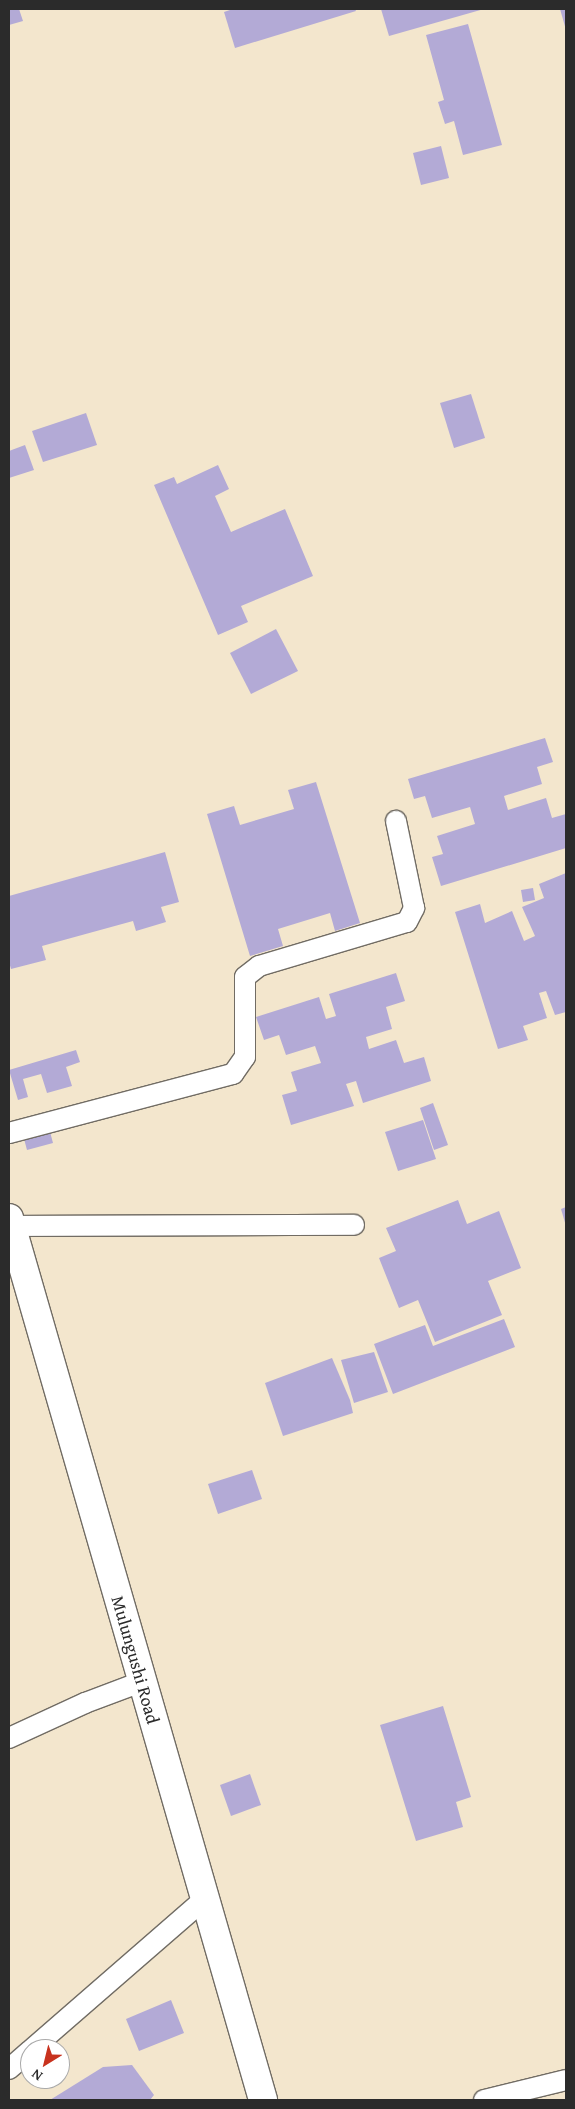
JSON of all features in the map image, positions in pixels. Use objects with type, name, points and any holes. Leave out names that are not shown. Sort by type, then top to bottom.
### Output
[{"type":"street","name":"Mulungushi Road","points":[[10,1222],[263,2100]]},
{"type":"lane","points":[[9,1133],[233,1074],[245,1057],[245,976],[258,966],[407,922],[414,908],[396,821]]},
{"type":"lane","points":[[10,1222],[354,1225]]},
{"type":"lane","points":[[9,1738],[85,1703],[141,1682]]},
{"type":"lane","points":[[44,2039],[206,1898]]},
{"type":"lane","points":[[9,2069],[20,2060]]},
{"type":"lane","points":[[484,2100],[566,2080]]},
{"type":"building","points":[[9,9],[19,9],[23,21],[9,25]]},
{"type":"building","points":[[233,9],[355,9],[356,11],[235,48],[224,12]]},
{"type":"building","points":[[381,9],[484,9],[389,36]]},
{"type":"building","points":[[560,9],[566,9],[566,30]]},
{"type":"building","points":[[468,24],[502,145],[463,155],[454,121],[445,124],[438,102],[444,100],[426,35]]},
{"type":"building","points":[[441,146],[449,178],[421,185],[413,153]]},
{"type":"building","points":[[471,394],[485,438],[454,448],[440,403]]},
{"type":"building","points":[[86,413],[97,445],[43,462],[32,431]]},
{"type":"building","points":[[25,445],[34,470],[9,478],[9,451]]},
{"type":"building","points":[[218,465],[229,489],[215,496],[231,532],[285,509],[313,576],[241,606],[248,622],[218,635],[154,485],[174,477],[177,484]]},
{"type":"building","points":[[276,629],[298,671],[251,694],[230,653]]},
{"type":"building","points":[[545,738],[553,762],[537,767],[542,784],[504,796],[508,810],[546,798],[552,818],[566,814],[566,848],[441,886],[432,857],[443,854],[437,836],[475,824],[470,807],[432,818],[425,796],[414,799],[408,779]]},
{"type":"building","points":[[316,782],[360,923],[335,931],[330,913],[278,929],[283,946],[250,956],[207,814],[234,806],[240,825],[294,809],[288,790]]},
{"type":"building","points":[[165,852],[179,902],[161,907],[166,922],[136,931],[133,921],[42,946],[46,960],[11,969],[9,962],[9,896]]},
{"type":"building","points":[[566,873],[566,1012],[555,1015],[546,991],[539,993],[547,1018],[523,1026],[528,1040],[498,1049],[455,912],[480,904],[485,923],[512,911],[524,941],[535,936],[522,907],[544,898],[539,884]]},
{"type":"building","points":[[533,888],[535,900],[523,902],[521,890]]},
{"type":"building","points":[[396,973],[405,1001],[386,1007],[392,1029],[366,1037],[369,1049],[396,1040],[404,1063],[424,1057],[431,1081],[363,1103],[356,1081],[346,1084],[354,1106],[291,1125],[282,1095],[297,1091],[291,1072],[321,1063],[315,1046],[286,1055],[279,1035],[264,1040],[256,1017],[319,997],[326,1019],[336,1016],[329,994]]},
{"type":"building","points":[[76,1050],[80,1062],[66,1067],[72,1086],[47,1093],[41,1074],[23,1079],[28,1097],[18,1100],[9,1070]]},
{"type":"building","points":[[433,1103],[448,1145],[434,1150],[420,1108]]},
{"type":"building","points":[[423,1120],[436,1159],[398,1171],[385,1132]]},
{"type":"building","points":[[49,1128],[53,1143],[27,1150],[23,1135]]},
{"type":"building","points":[[458,1200],[467,1224],[499,1211],[521,1268],[488,1281],[502,1315],[435,1342],[418,1300],[399,1308],[379,1258],[396,1251],[386,1228]]},
{"type":"building","points":[[566,1207],[566,1226],[561,1209]]},
{"type":"building","points":[[504,1319],[515,1347],[393,1394],[374,1344],[425,1325],[433,1346]]},
{"type":"building","points":[[374,1352],[388,1392],[354,1403],[341,1360]]},
{"type":"building","points":[[332,1358],[350,1400],[353,1413],[283,1436],[265,1383]]},
{"type":"building","points":[[252,1470],[262,1499],[218,1514],[208,1484]]},
{"type":"building","points":[[443,1706],[471,1797],[456,1802],[463,1827],[416,1841],[380,1725]]},
{"type":"building","points":[[250,1774],[261,1805],[231,1816],[220,1785]]},
{"type":"building","points":[[171,2000],[184,2033],[139,2051],[126,2019]]},
{"type":"building","points":[[132,2065],[154,2095],[150,2100],[50,2100],[70,2089],[103,2067]]}]
